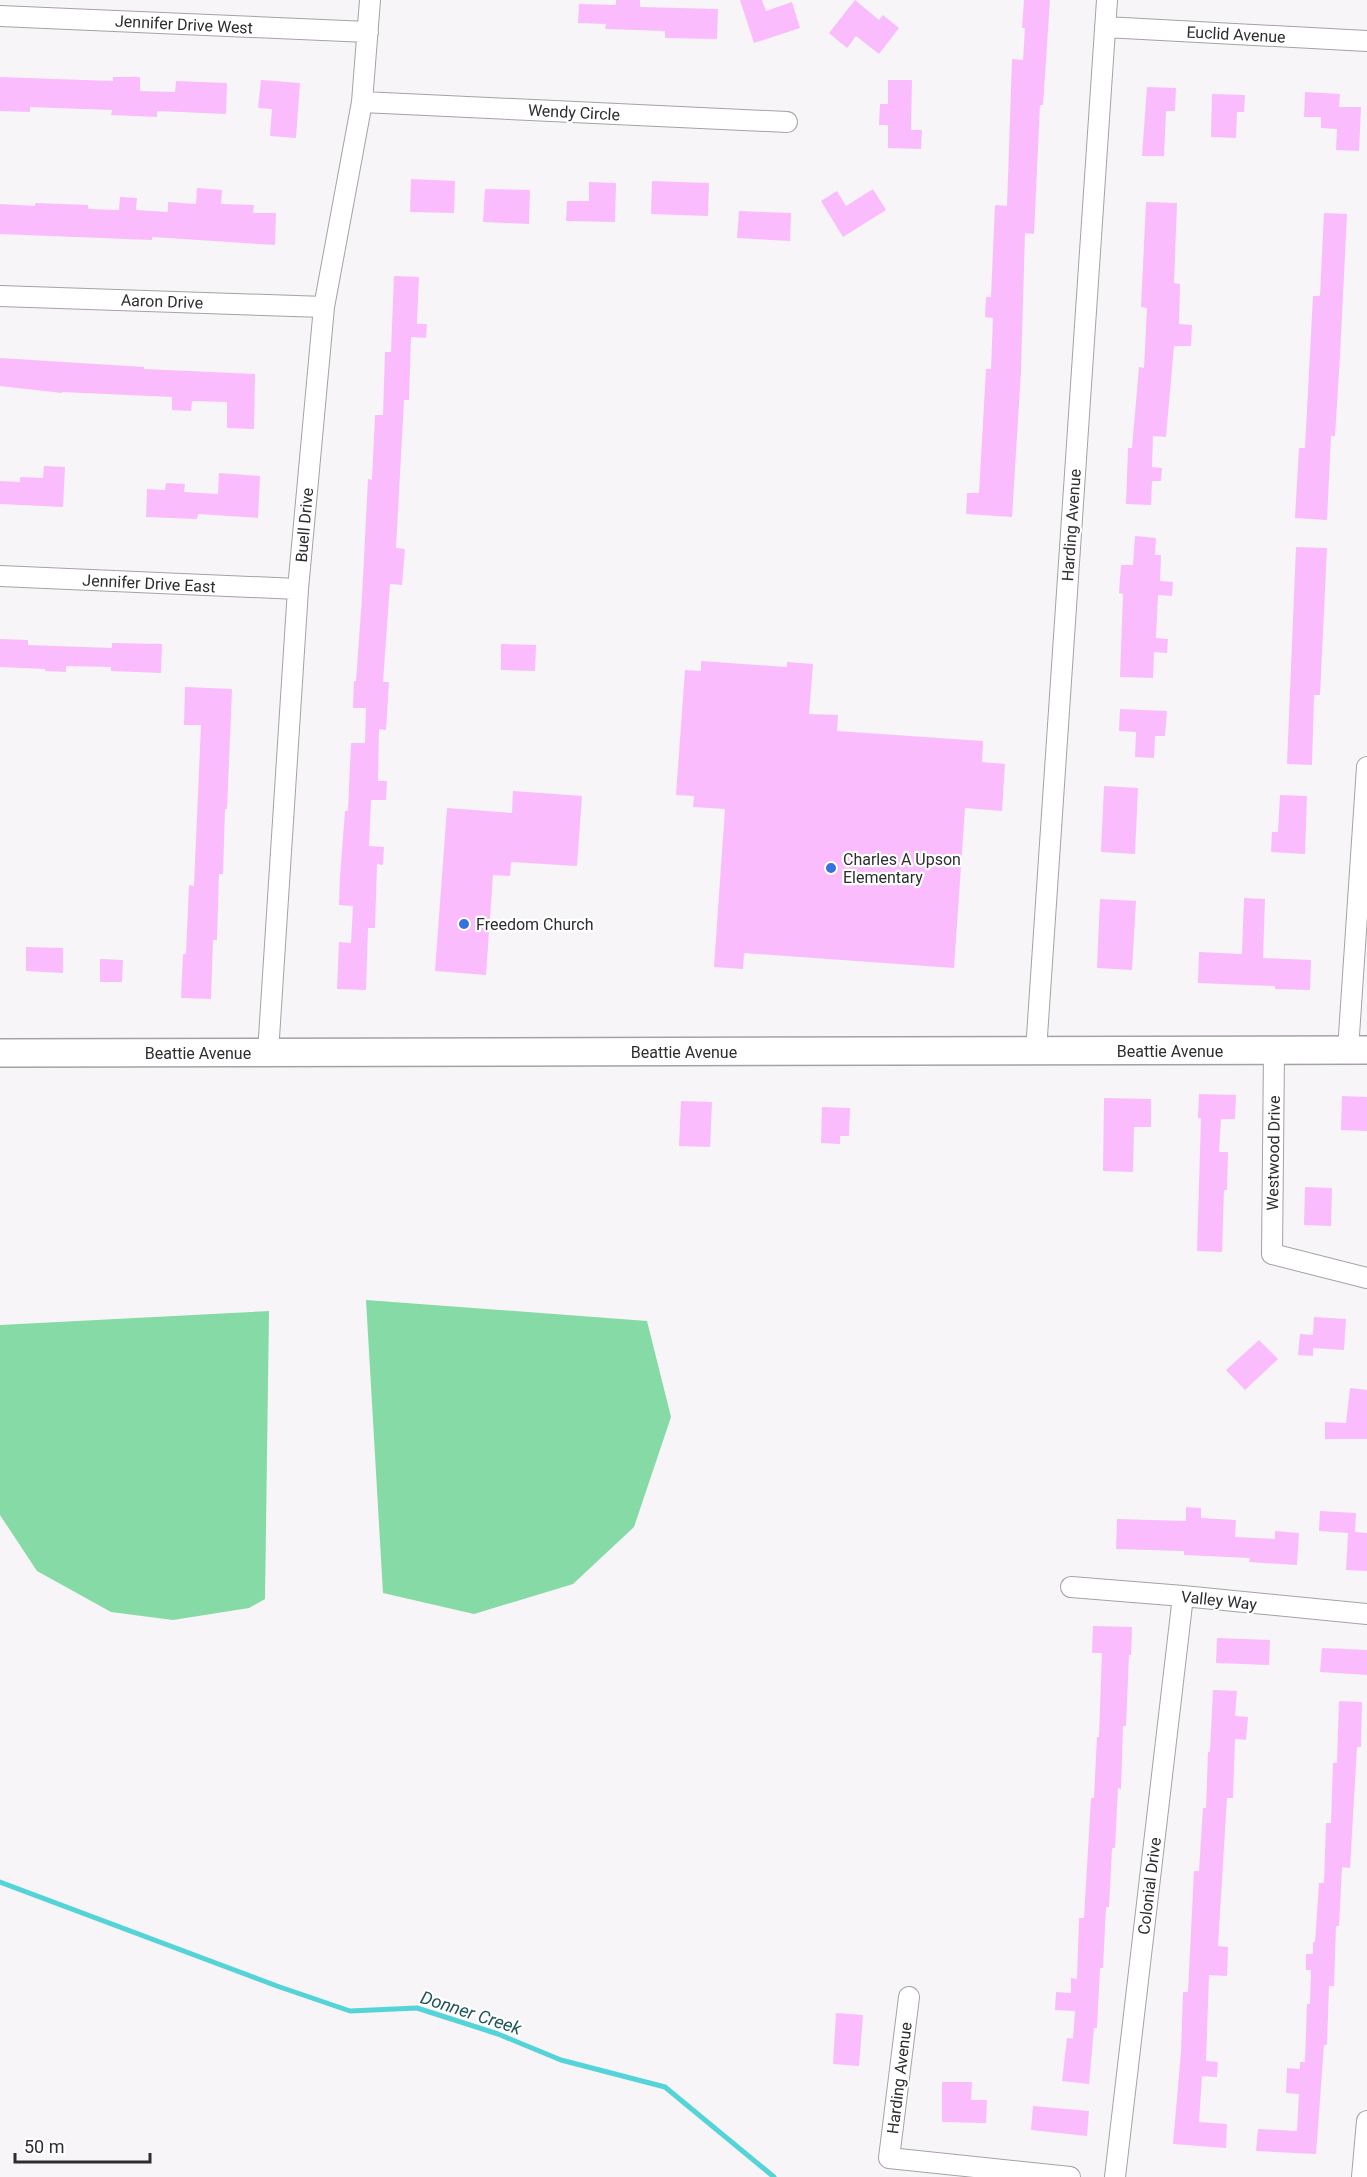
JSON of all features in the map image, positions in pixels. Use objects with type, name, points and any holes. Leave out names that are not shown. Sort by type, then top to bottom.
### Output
[{"type":"street","name":"Buell Drive","points":[[268,1053],[298,589],[324,307],[362,102],[370,0]]},
{"type":"street","name":"Harding Avenue","points":[[1036,1051],[1107,0]]},
{"type":"street","name":"Jennifer Drive West","points":[[0,16],[368,32]]},
{"type":"street","name":"Euclid Avenue","points":[[1105,27],[1367,41]]},
{"type":"street","name":"Wendy Circle","points":[[362,102],[787,122]]},
{"type":"street","name":"Aaron Drive","points":[[0,296],[324,307]]},
{"type":"street","name":"Jennifer Drive East","points":[[0,576],[298,589]]},
{"type":"street","points":[[1358,1050],[1367,767]]},
{"type":"street","name":"Beattie Avenue","points":[[0,1053],[1358,1050]]},
{"type":"street","name":"Westwood Drive","points":[[1274,1051],[1272,1254],[1367,1278]]},
{"type":"street","name":"Valley Way","points":[[1071,1587],[1367,1614]]},
{"type":"street","name":"Colonial Drive","points":[[1114,2177],[1183,1596]]},
{"type":"street","name":"Harding Avenue","points":[[909,1997],[889,2158],[1071,2177]]},
{"type":"street","points":[[1362,2177],[1367,2121]]},
{"type":"green space","points":[[366,1300],[647,1321],[671,1417],[634,1527],[573,1584],[474,1614],[383,1593]]},
{"type":"green space","points":[[269,1311],[265,1599],[249,1608],[173,1620],[111,1612],[37,1571],[0,1515],[0,1325]]},
{"type":"building","points":[[616,0],[640,0],[640,7],[718,9],[717,39],[665,38],[665,31],[605,29],[606,24],[578,23],[579,4],[616,5]]},
{"type":"building","points":[[740,0],[762,0],[766,11],[792,2],[800,28],[754,43]]},
{"type":"building","points":[[855,0],[879,20],[883,15],[899,28],[879,54],[856,36],[847,48],[829,33]]},
{"type":"building","points":[[1024,0],[1050,0],[1043,105],[1040,105],[1034,234],[1025,233],[1021,371],[1012,517],[966,514],[967,493],[979,493],[986,369],[991,369],[993,318],[985,317],[986,297],[991,297],[995,205],[1007,206],[1012,59],[1023,60]]},
{"type":"building","points":[[0,77],[113,81],[113,77],[140,77],[140,91],[175,92],[176,81],[227,83],[226,114],[157,111],[157,117],[111,115],[112,110],[30,107],[30,112],[0,111]]},
{"type":"building","points":[[261,80],[300,83],[296,138],[270,136],[272,109],[258,108]]},
{"type":"building","points":[[888,80],[912,80],[911,130],[922,130],[921,149],[888,148],[888,125],[879,125],[880,104],[888,104]]},
{"type":"building","points":[[1147,87],[1176,88],[1175,111],[1166,111],[1164,156],[1142,156]]},
{"type":"building","points":[[1305,92],[1340,94],[1339,107],[1361,107],[1359,151],[1336,150],[1337,129],[1321,128],[1321,117],[1304,117]]},
{"type":"building","points":[[1212,94],[1245,95],[1244,112],[1237,112],[1236,138],[1211,137]]},
{"type":"building","points":[[411,179],[455,181],[454,213],[410,212]]},
{"type":"building","points":[[652,181],[709,183],[708,216],[651,214]]},
{"type":"building","points":[[589,182],[616,183],[615,222],[566,221],[567,201],[589,201]]},
{"type":"building","points":[[197,188],[222,190],[221,204],[254,205],[253,213],[276,213],[275,245],[152,237],[152,240],[0,234],[0,204],[88,205],[88,209],[119,210],[120,197],[137,198],[136,210],[168,212],[168,202],[196,204]]},
{"type":"building","points":[[485,189],[530,190],[529,224],[483,222]]},
{"type":"building","points":[[873,189],[886,210],[843,237],[821,201],[837,191],[846,206]]},
{"type":"building","points":[[1146,202],[1177,203],[1174,283],[1180,284],[1179,324],[1192,325],[1191,346],[1174,346],[1166,437],[1153,436],[1152,467],[1162,468],[1161,481],[1152,481],[1151,505],[1126,504],[1128,448],[1132,448],[1139,367],[1144,368],[1147,308],[1141,307]]},
{"type":"building","points":[[739,211],[791,213],[790,241],[737,238]]},
{"type":"building","points":[[1324,213],[1347,214],[1335,436],[1331,436],[1327,520],[1295,518],[1299,448],[1305,448],[1313,296],[1320,296]]},
{"type":"building","points":[[394,276],[419,277],[417,324],[427,324],[426,338],[411,337],[409,400],[404,400],[396,548],[405,549],[402,585],[390,584],[383,682],[389,682],[386,730],[379,729],[378,781],[387,781],[386,800],[371,800],[369,846],[384,847],[383,865],[377,864],[375,928],[368,928],[366,990],[337,989],[339,942],[351,943],[353,906],[339,905],[340,877],[345,811],[348,811],[351,743],[365,743],[366,708],[353,708],[354,681],[356,681],[362,597],[368,479],[372,480],[375,415],[383,415],[385,352],[391,352]]},
{"type":"building","points":[[0,358],[144,367],[144,369],[255,374],[254,429],[227,428],[227,402],[192,401],[191,411],[172,410],[172,397],[62,393],[0,386]]},
{"type":"building","points":[[44,466],[65,467],[63,507],[0,504],[0,481],[20,482],[20,477],[43,478]]},
{"type":"building","points":[[219,473],[260,476],[258,518],[198,514],[197,519],[146,517],[147,489],[165,490],[166,483],[185,484],[184,492],[218,494]]},
{"type":"building","points":[[1135,536],[1156,538],[1155,555],[1161,555],[1160,581],[1173,582],[1172,596],[1158,595],[1156,638],[1168,639],[1167,653],[1154,652],[1153,678],[1120,677],[1123,594],[1119,593],[1121,565],[1133,565]]},
{"type":"building","points":[[1296,547],[1327,548],[1320,695],[1314,695],[1312,765],[1287,764]]},
{"type":"building","points":[[0,639],[28,640],[28,645],[112,648],[112,643],[162,644],[161,673],[111,671],[111,667],[66,666],[66,672],[0,667]]},
{"type":"building","points":[[501,644],[536,645],[535,671],[501,670]]},
{"type":"building","points":[[701,661],[787,667],[787,662],[813,664],[809,714],[838,715],[837,731],[983,741],[982,762],[1005,764],[1002,811],[965,808],[954,968],[744,953],[743,969],[714,967],[725,809],[693,807],[694,796],[676,795],[685,670],[701,671]]},
{"type":"building","points":[[185,687],[232,689],[223,874],[219,874],[217,940],[213,940],[211,999],[181,998],[183,954],[186,954],[189,885],[194,886],[201,725],[184,725]]},
{"type":"building","points":[[1120,709],[1167,711],[1165,736],[1155,736],[1154,758],[1135,757],[1136,732],[1119,731]]},
{"type":"building","points":[[1104,786],[1138,788],[1135,854],[1101,852]]},
{"type":"building","name":"Freedom Church","points":[[513,791],[582,796],[577,866],[511,862],[510,876],[493,875],[486,975],[435,971],[447,808],[512,813]]},
{"type":"building","points":[[1280,795],[1307,796],[1305,854],[1271,852],[1272,832],[1278,832]]},
{"type":"building","points":[[1244,898],[1265,899],[1263,958],[1311,960],[1310,990],[1275,989],[1275,986],[1198,983],[1199,952],[1242,954]]},
{"type":"building","points":[[1100,899],[1136,901],[1132,970],[1097,968]]},
{"type":"building","points":[[26,947],[63,948],[63,973],[26,971]]},
{"type":"building","points":[[100,959],[123,960],[122,982],[100,982]]},
{"type":"building","points":[[1199,1094],[1236,1095],[1235,1119],[1221,1119],[1219,1152],[1228,1152],[1222,1252],[1197,1251],[1201,1118],[1198,1118]]},
{"type":"building","points":[[1342,1096],[1367,1097],[1367,1131],[1341,1130]]},
{"type":"building","points":[[1104,1098],[1151,1099],[1151,1127],[1134,1127],[1133,1172],[1103,1171]]},
{"type":"building","points":[[681,1101],[712,1102],[710,1147],[679,1146]]},
{"type":"building","points":[[822,1107],[850,1108],[849,1136],[840,1136],[840,1144],[821,1143]]},
{"type":"building","points":[[1305,1187],[1332,1188],[1331,1226],[1304,1225]]},
{"type":"building","points":[[1314,1317],[1346,1319],[1344,1350],[1313,1348],[1313,1356],[1298,1355],[1300,1334],[1313,1335]]},
{"type":"building","points":[[1259,1340],[1278,1359],[1245,1390],[1226,1370]]},
{"type":"building","points":[[1350,1388],[1367,1390],[1367,1439],[1325,1439],[1325,1422],[1346,1423]]},
{"type":"building","points":[[1186,1507],[1201,1508],[1201,1518],[1236,1520],[1235,1537],[1275,1539],[1275,1531],[1299,1533],[1297,1565],[1249,1562],[1250,1558],[1184,1555],[1184,1551],[1116,1549],[1117,1519],[1186,1521]]},
{"type":"building","points":[[1320,1511],[1356,1513],[1355,1532],[1367,1533],[1367,1571],[1346,1570],[1348,1533],[1319,1531]]},
{"type":"building","points":[[1093,1626],[1132,1627],[1126,1726],[1123,1726],[1121,1789],[1118,1788],[1115,1848],[1112,1848],[1109,1907],[1106,1907],[1103,1968],[1100,1968],[1097,2028],[1094,2028],[1089,2084],[1062,2081],[1067,2038],[1073,2039],[1075,2011],[1055,2010],[1056,1992],[1071,1993],[1071,1978],[1077,1979],[1079,1918],[1084,1918],[1091,1798],[1094,1798],[1097,1737],[1099,1737],[1102,1653],[1092,1653]]},
{"type":"building","points":[[1217,1638],[1270,1640],[1269,1665],[1216,1663]]},
{"type":"building","points":[[1322,1648],[1367,1650],[1367,1675],[1320,1672]]},
{"type":"building","points":[[1213,1690],[1237,1691],[1235,1716],[1248,1717],[1246,1740],[1235,1739],[1233,1798],[1227,1798],[1218,1946],[1228,1947],[1227,1976],[1209,1975],[1206,2061],[1218,2062],[1217,2077],[1202,2076],[1199,2122],[1227,2124],[1226,2148],[1173,2144],[1181,2052],[1183,1992],[1188,1992],[1194,1871],[1199,1871],[1203,1808],[1206,1808]]},
{"type":"building","points":[[1339,1701],[1362,1702],[1361,1747],[1357,1747],[1350,1868],[1342,1867],[1339,1926],[1336,1926],[1334,1986],[1329,1986],[1327,2045],[1324,2045],[1316,2154],[1256,2151],[1258,2129],[1297,2131],[1299,2094],[1286,2093],[1287,2068],[1300,2069],[1300,2062],[1305,2062],[1311,1970],[1306,1970],[1306,1954],[1313,1954],[1319,1883],[1324,1883],[1326,1823],[1331,1823],[1333,1763],[1337,1763]]},
{"type":"building","points":[[836,2013],[863,2015],[859,2066],[833,2064]]},
{"type":"building","points":[[942,2082],[972,2082],[971,2100],[987,2100],[986,2123],[942,2122]]},
{"type":"building","points":[[1033,2106],[1089,2111],[1087,2136],[1031,2130]]},
{"type":"waterway","name":"Donner Creek","points":[[0,1882],[350,2011],[417,2008],[498,2034],[561,2060],[665,2087],[774,2177]]},
{"type":"place","name":"Charles A Upson Elementary","points":[[831,868]]},
{"type":"place","name":"Freedom Church","points":[[464,924]]}]
